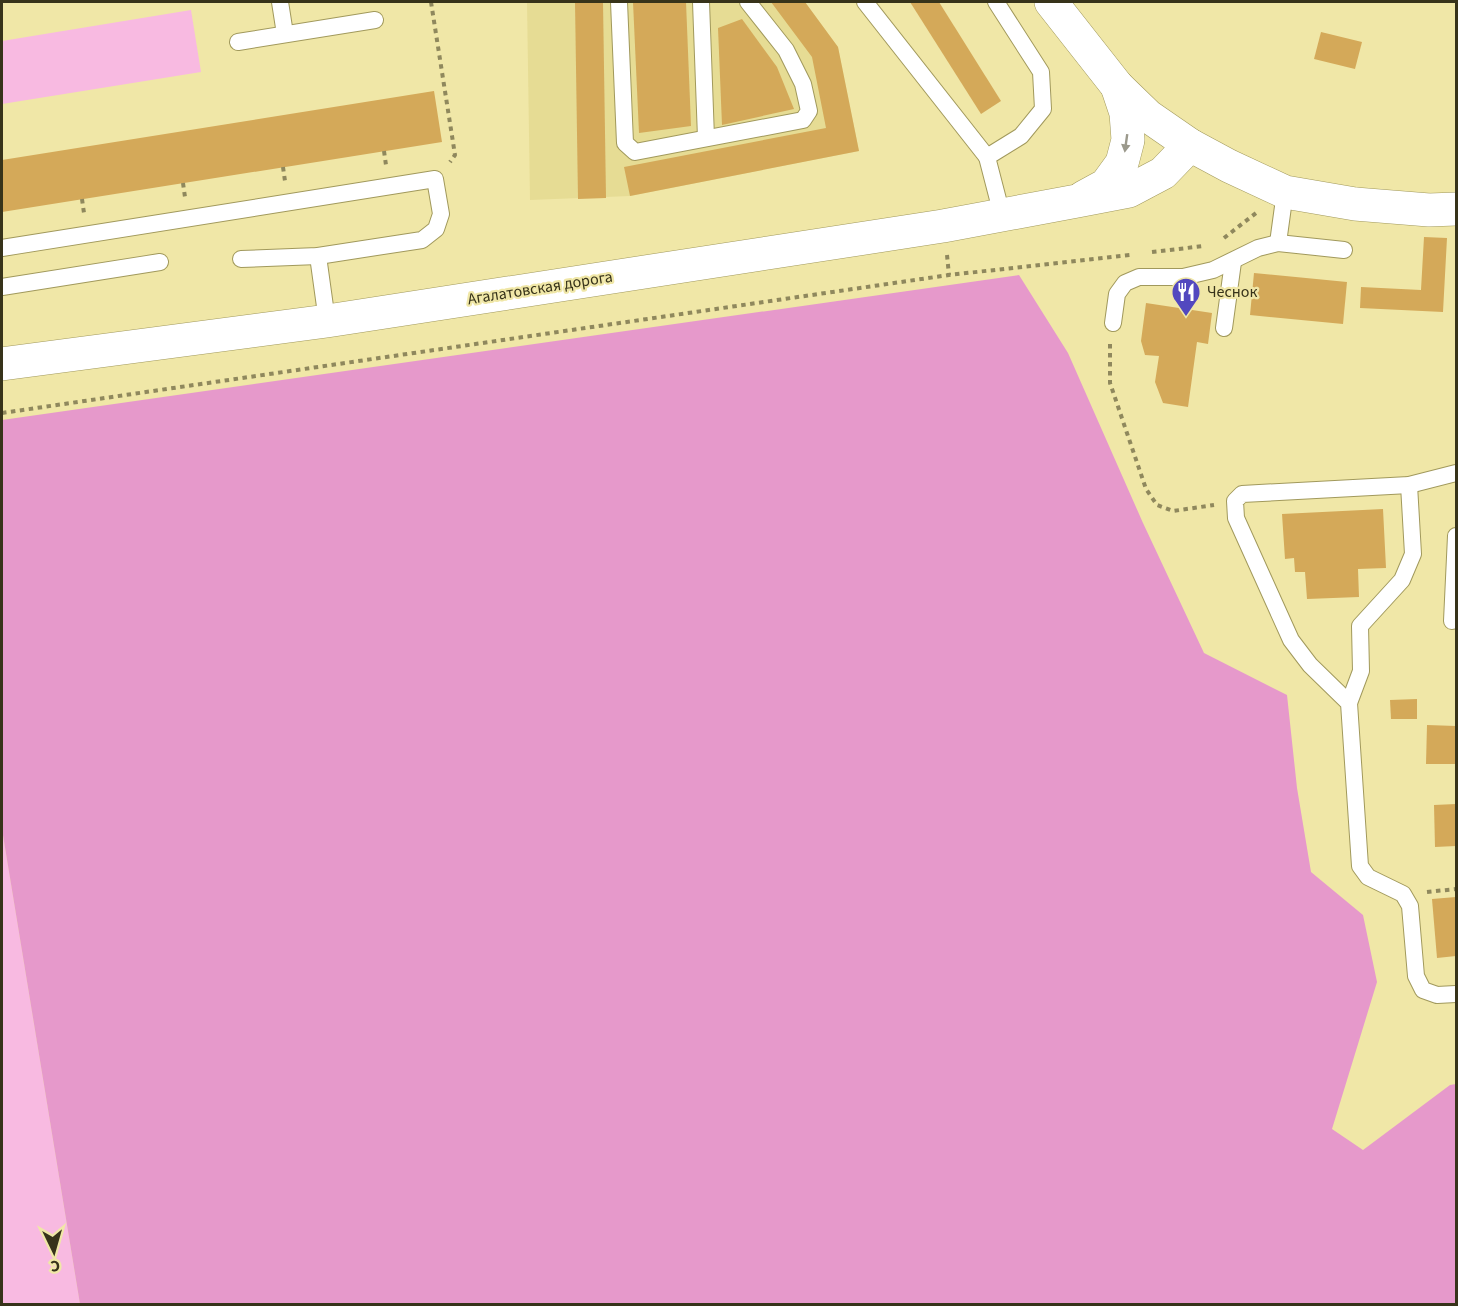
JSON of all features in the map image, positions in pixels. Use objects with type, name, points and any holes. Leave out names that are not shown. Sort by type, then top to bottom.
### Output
[{"type":"main road","points":[[1051,2],[1117,86],[1148,116],[1190,145],[1229,166],[1284,204],[1355,204],[1429,210],[1456,209]]},
{"type":"main road","points":[[1077,201],[1106,184],[1122,163],[1128,140],[1126,113],[1117,86]]},
{"type":"main road","name":"Агалатовская дорога","points":[[2,364],[327,321],[944,226],[1129,191],[1163,173],[1190,145]]},
{"type":"lane","points":[[280,2],[285,34]]},
{"type":"lane","points":[[619,2],[625,143],[635,152],[803,120],[808,111],[803,84],[786,50],[748,2]]},
{"type":"lane","points":[[701,2],[706,138]]},
{"type":"lane","points":[[865,2],[987,157],[1002,215]]},
{"type":"lane","points":[[987,157],[1021,136],[1043,109],[1041,72],[996,2]]},
{"type":"lane","points":[[238,42],[375,20]]},
{"type":"lane","points":[[2,248],[435,179],[441,214],[436,230],[422,240],[318,256],[241,259]]},
{"type":"lane","points":[[1278,243],[1284,204]]},
{"type":"lane","points":[[1113,323],[1117,294],[1125,283],[1139,277],[1184,276],[1213,270],[1258,248],[1278,243],[1344,250]]},
{"type":"lane","points":[[318,256],[327,321]]},
{"type":"lane","points":[[2,287],[160,262]]},
{"type":"lane","points":[[1224,328],[1233,262]]},
{"type":"lane","points":[[1349,703],[1310,665],[1291,640],[1236,518],[1235,501],[1242,494],[1409,485],[1456,473]]},
{"type":"lane","points":[[1409,485],[1413,554],[1402,580],[1360,626],[1361,671],[1349,703],[1360,866],[1368,877],[1403,894],[1410,906],[1416,976],[1423,990],[1437,995],[1456,994]]},
{"type":"lane","points":[[1452,621],[1456,536]]},
{"type":"path","points":[[431,2],[455,155],[435,179]]},
{"type":"path","points":[[1222,239],[1257,212],[1284,204]]},
{"type":"path","points":[[1145,253],[1214,245]]},
{"type":"path","points":[[2,413],[949,275],[1134,254]]},
{"type":"path","points":[[1113,323],[1109,349],[1110,383],[1146,489],[1157,505],[1173,511],[1235,501]]},
{"type":"shaded area","points":[[527,2],[805,2],[838,47],[859,151],[630,196],[530,200]]},
{"type":"shaded area","points":[[191,10],[201,72],[2,104],[2,41]]},
{"type":"shaded area","points":[[1019,275],[1068,353],[1143,523],[1204,653],[1287,695],[1297,788],[1311,872],[1363,915],[1377,982],[1332,1129],[1363,1150],[1450,1085],[1456,1084],[1456,1304],[80,1304],[2,829],[2,420]]},
{"type":"shaded area","points":[[2,829],[80,1304],[2,1304]]},
{"type":"building","points":[[575,2],[603,2],[606,198],[578,199]]},
{"type":"building","points":[[633,2],[686,2],[691,126],[639,133]]},
{"type":"building","points":[[771,2],[805,2],[838,47],[859,151],[630,196],[624,167],[826,128],[812,57]]},
{"type":"building","points":[[910,2],[939,2],[1001,101],[981,114]]},
{"type":"building","points":[[742,19],[777,67],[794,109],[722,125],[718,28]]},
{"type":"building","points":[[1321,32],[1362,42],[1355,69],[1314,59]]},
{"type":"building","points":[[434,91],[442,142],[2,212],[2,160]]},
{"type":"building","points":[[1424,237],[1447,238],[1443,312],[1360,308],[1361,287],[1421,290]]},
{"type":"building","points":[[1254,273],[1347,282],[1343,324],[1250,315]]},
{"type":"building","points":[[1146,303],[1212,313],[1208,344],[1197,342],[1188,407],[1163,403],[1155,382],[1159,356],[1145,355],[1141,341]]},
{"type":"building","points":[[1383,509],[1386,568],[1358,569],[1359,597],[1307,599],[1305,572],[1295,572],[1294,558],[1285,559],[1282,514]]},
{"type":"building","points":[[1417,699],[1417,719],[1391,719],[1390,700]]},
{"type":"building","points":[[1427,725],[1456,726],[1456,764],[1426,764]]},
{"type":"building","points":[[1456,804],[1456,846],[1435,847],[1434,805]]},
{"type":"building","points":[[1456,897],[1456,956],[1437,958],[1432,899]]},
{"type":"place","name":"Чеснок","points":[[1186,318]]}]
